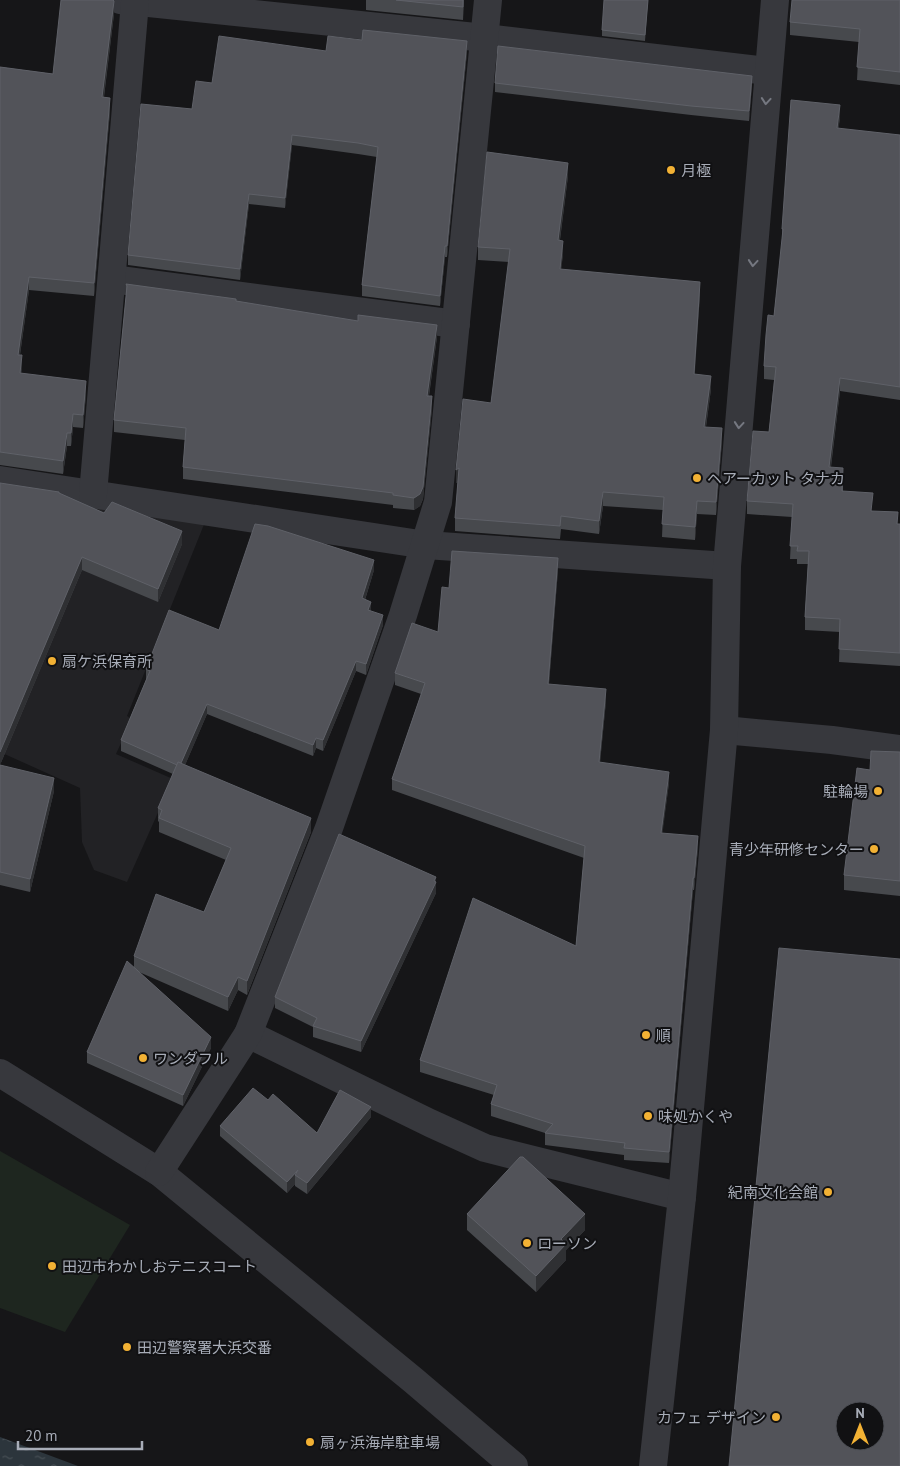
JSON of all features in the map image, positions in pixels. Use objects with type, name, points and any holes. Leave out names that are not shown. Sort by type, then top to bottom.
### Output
[{"type":"street","points":[[159,1172],[248,1034],[329,828],[426,545],[438,502],[488,0]]},
{"type":"street","points":[[653,1466],[682,1197],[724,730],[727,566],[775,0]]},
{"type":"street","points":[[93,494],[112,280],[128,1],[485,38],[768,71]]},
{"type":"street","points":[[112,280],[456,324]]},
{"type":"street","points":[[0,480],[426,545],[727,566]]},
{"type":"street","points":[[724,730],[832,740],[900,749]]},
{"type":"street","points":[[248,1034],[485,1148],[682,1197]]},
{"type":"street","points":[[0,1073],[159,1172],[413,1380],[514,1466]]},
{"type":"shaded area","points":[[46,491],[207,517],[127,716],[132,719],[116,754],[173,779],[127,882],[94,870],[82,842],[80,788],[0,752]]},
{"type":"shaded area","name":"田辺市わかしおテニスコート","points":[[0,1151],[130,1225],[65,1332],[0,1308]]},
{"type":"water","points":[[0,1437],[78,1466],[0,1466]]},
{"type":"building","points":[[61,0],[114,1],[102,97],[110,98],[94,283],[29,277],[18,355],[22,355],[20,373],[86,381],[83,415],[73,414],[71,433],[67,433],[63,461],[0,452],[0,67],[53,74]]},
{"type":"building","points":[[396,0],[463,0],[463,7]]},
{"type":"building","points":[[604,0],[648,0],[645,35],[602,30]]},
{"type":"building","points":[[792,0],[900,0],[900,72],[857,67],[860,29],[790,22]]},
{"type":"building","points":[[363,30],[467,41],[447,246],[445,246],[440,296],[362,285],[378,147],[358,143],[292,135],[285,198],[249,194],[240,269],[128,255],[141,104],[192,109],[196,81],[212,83],[219,36],[326,51],[328,36],[362,40]]},
{"type":"building","points":[[498,46],[752,76],[749,111],[495,83]]},
{"type":"building","points":[[791,100],[840,105],[837,128],[900,135],[900,387],[840,378],[829,467],[843,468],[842,491],[873,493],[871,511],[898,512],[897,524],[900,524],[900,653],[839,649],[840,619],[805,617],[809,551],[797,551],[798,546],[790,546],[793,504],[747,501],[753,431],[769,432],[776,367],[764,366],[766,335],[768,315],[774,316],[783,229]]},
{"type":"building","points":[[487,152],[568,163],[558,240],[563,241],[560,269],[700,282],[694,374],[711,376],[704,427],[722,428],[716,502],[697,501],[695,527],[662,524],[664,497],[603,492],[599,521],[561,516],[560,526],[455,518],[459,468],[456,470],[463,399],[491,403],[510,249],[478,247]]},
{"type":"building","points":[[126,284],[236,299],[236,301],[358,321],[358,315],[437,325],[427,396],[432,396],[423,487],[420,494],[414,498],[393,495],[393,493],[183,467],[186,428],[114,420]]},
{"type":"building","points":[[0,483],[59,492],[104,513],[112,502],[182,531],[158,589],[82,557],[0,752]]},
{"type":"building","points":[[255,524],[268,526],[374,560],[362,598],[371,602],[368,610],[383,615],[366,664],[356,661],[323,740],[316,738],[313,745],[207,704],[181,763],[178,762],[177,765],[121,740],[150,671],[146,669],[169,610],[219,630]]},
{"type":"building","points":[[452,551],[558,558],[548,684],[606,689],[599,762],[669,772],[661,833],[698,836],[669,1152],[624,1148],[625,1143],[545,1133],[553,1124],[491,1104],[497,1085],[420,1060],[473,898],[576,946],[585,846],[392,779],[425,683],[395,673],[412,623],[438,632],[442,587],[449,588]]},
{"type":"building","name":"青少年研修センター","points":[[871,751],[900,752],[900,881],[844,875],[857,768],[870,770]]},
{"type":"building","points":[[178,762],[311,818],[247,981],[238,977],[228,997],[134,956],[156,894],[204,912],[231,848],[159,818],[162,810],[158,808]]},
{"type":"building","points":[[0,765],[54,778],[30,879],[0,872]]},
{"type":"building","points":[[339,834],[436,877],[434,881],[436,882],[361,1041],[313,1026],[317,1018],[275,997]]},
{"type":"building","name":"紀南文化会館","points":[[779,948],[900,959],[900,1466],[729,1466]]},
{"type":"building","points":[[127,961],[211,1037],[183,1095],[87,1052]]},
{"type":"building","points":[[253,1088],[268,1100],[273,1094],[317,1133],[340,1090],[371,1107],[307,1183],[295,1175],[298,1170],[287,1182],[220,1126]]},
{"type":"building","name":"ローソン","points":[[520,1157],[523,1157],[585,1214],[561,1239],[566,1244],[536,1276],[467,1214]]},
{"type":"place","name":"月極","points":[[671,170]]},
{"type":"place","name":"ヘアーカット タナカ","points":[[697,478]]},
{"type":"place","name":"扇ケ浜保育所","points":[[52,661]]},
{"type":"place","name":"駐輪場","points":[[878,791]]},
{"type":"place","name":"青少年研修センター","points":[[874,849]]},
{"type":"place","name":"順","points":[[646,1035]]},
{"type":"place","name":"ワンダフル","points":[[143,1058]]},
{"type":"place","name":"味処かくや","points":[[648,1116]]},
{"type":"place","name":"紀南文化会館","points":[[828,1192]]},
{"type":"place","name":"ローソン","points":[[527,1243]]},
{"type":"place","name":"田辺市わかしおテニスコート","points":[[52,1266]]},
{"type":"place","name":"田辺警察署大浜交番","points":[[127,1347]]},
{"type":"place","name":"カフェ デザイン","points":[[776,1417]]},
{"type":"place","name":"扇ヶ浜海岸駐車場","points":[[310,1442]]}]
